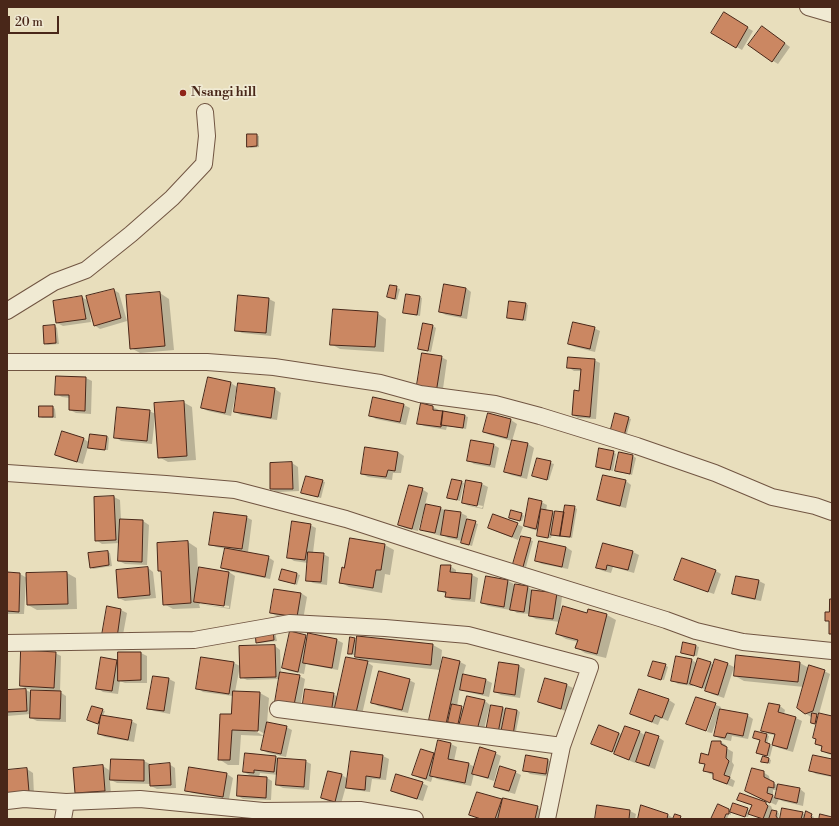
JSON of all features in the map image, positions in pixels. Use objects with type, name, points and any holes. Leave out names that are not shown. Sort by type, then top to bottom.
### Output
[{"type":"street","points":[[808,7],[832,14]]},
{"type":"street","points":[[7,311],[54,282],[86,270],[131,234],[172,198],[204,164],[207,136],[205,112]]},
{"type":"street","points":[[7,362],[207,362],[274,367],[380,383],[420,394],[496,404],[637,446],[715,473],[772,496],[815,506],[832,512]]},
{"type":"street","points":[[7,473],[235,490],[346,519],[666,620],[696,631],[744,642],[832,651]]},
{"type":"street","points":[[7,643],[194,640],[290,623],[385,628],[468,635],[590,667],[562,746],[547,819]]},
{"type":"street","points":[[278,709],[562,746]]},
{"type":"street","points":[[7,801],[24,799],[66,802],[140,799],[263,811],[360,810],[415,819]]},
{"type":"street","points":[[64,819],[66,802]]},
{"type":"building","points":[[724,12],[748,27],[736,48],[711,33]]},
{"type":"building","points":[[762,26],[785,43],[772,62],[748,45]]},
{"type":"building","points":[[247,134],[257,134],[257,146],[247,147]]},
{"type":"building","points":[[444,284],[466,288],[461,316],[439,312]]},
{"type":"building","points":[[390,285],[397,286],[395,299],[387,297]]},
{"type":"building","points":[[114,289],[121,318],[94,326],[86,296]]},
{"type":"building","points":[[160,292],[165,346],[130,349],[126,295]]},
{"type":"building","points":[[406,294],[420,296],[417,315],[403,313]]},
{"type":"building","points":[[238,295],[269,298],[266,333],[235,331]]},
{"type":"building","points":[[82,296],[86,319],[56,323],[53,301]]},
{"type":"building","points":[[509,301],[526,303],[523,320],[507,318]]},
{"type":"building","points":[[333,309],[378,312],[375,347],[330,345]]},
{"type":"building","points":[[573,322],[595,327],[590,349],[568,344]]},
{"type":"building","points":[[423,323],[433,325],[428,351],[418,349]]},
{"type":"building","points":[[55,325],[56,343],[44,344],[43,326]]},
{"type":"building","points":[[422,353],[442,356],[436,393],[416,391]]},
{"type":"building","points":[[568,357],[595,359],[590,417],[572,415],[574,390],[579,391],[581,369],[567,368]]},
{"type":"building","points":[[56,376],[86,377],[85,411],[69,410],[69,395],[55,395]]},
{"type":"building","points":[[208,377],[231,382],[225,413],[201,408]]},
{"type":"building","points":[[238,383],[275,388],[271,418],[234,412]]},
{"type":"building","points":[[373,397],[404,404],[400,422],[369,416]]},
{"type":"building","points":[[184,401],[187,456],[158,458],[154,403]]},
{"type":"building","points":[[421,403],[433,406],[433,410],[443,411],[441,427],[417,424]]},
{"type":"building","points":[[39,406],[53,406],[53,417],[39,417]]},
{"type":"building","points":[[117,407],[150,410],[147,441],[114,438]]},
{"type":"building","points":[[443,411],[465,415],[463,428],[441,425]]},
{"type":"building","points":[[488,413],[511,419],[507,438],[483,432]]},
{"type":"building","points":[[615,413],[629,417],[624,436],[610,433]]},
{"type":"building","points":[[62,431],[84,438],[77,462],[55,455]]},
{"type":"building","points":[[90,434],[107,436],[105,450],[88,448]]},
{"type":"building","points":[[471,440],[494,444],[490,465],[467,461]]},
{"type":"building","points":[[512,440],[528,443],[521,476],[504,472]]},
{"type":"building","points":[[365,447],[398,452],[395,471],[388,470],[386,477],[361,474]]},
{"type":"building","points":[[599,448],[614,451],[610,470],[596,467]]},
{"type":"building","points":[[619,452],[633,455],[630,474],[615,471]]},
{"type":"building","points":[[537,458],[551,461],[547,480],[532,476]]},
{"type":"building","points":[[292,462],[293,489],[270,489],[270,463]]},
{"type":"building","points":[[603,475],[626,480],[620,506],[597,500]]},
{"type":"building","points":[[306,476],[323,480],[318,497],[301,493]]},
{"type":"building","points":[[452,479],[462,481],[457,500],[447,498]]},
{"type":"building","points":[[466,480],[482,483],[477,506],[462,503]]},
{"type":"building","points":[[409,485],[423,488],[412,529],[398,525]]},
{"type":"building","points":[[114,496],[116,540],[95,541],[94,497]]},
{"type":"building","points":[[529,498],[542,501],[536,529],[524,526]]},
{"type":"building","points":[[426,504],[441,507],[435,533],[420,530]]},
{"type":"building","points":[[565,505],[575,506],[570,537],[560,536]]},
{"type":"building","points":[[541,509],[553,511],[548,538],[537,536]]},
{"type":"building","points":[[445,510],[461,512],[457,538],[441,535]]},
{"type":"building","points":[[511,510],[522,513],[520,521],[509,518]]},
{"type":"building","points":[[555,511],[564,512],[560,536],[551,535]]},
{"type":"building","points":[[214,512],[247,516],[242,549],[209,545]]},
{"type":"building","points":[[493,514],[518,523],[512,537],[488,528]]},
{"type":"building","points":[[120,519],[143,520],[142,562],[118,561]]},
{"type":"building","points":[[467,519],[476,521],[469,545],[461,543]]},
{"type":"building","points":[[292,521],[311,524],[305,560],[287,558]]},
{"type":"building","points":[[521,536],[531,538],[523,567],[513,564]]},
{"type":"building","points":[[350,538],[385,544],[381,570],[376,570],[373,588],[339,583],[342,567],[344,568]]},
{"type":"building","points":[[188,541],[191,603],[163,605],[161,571],[158,571],[157,543]]},
{"type":"building","points":[[539,541],[566,547],[562,567],[535,561]]},
{"type":"building","points":[[603,543],[633,551],[628,570],[607,565],[606,570],[596,568]]},
{"type":"building","points":[[225,548],[269,556],[265,577],[221,568]]},
{"type":"building","points":[[108,551],[109,565],[90,568],[88,553]]},
{"type":"building","points":[[308,552],[324,553],[321,582],[306,581]]},
{"type":"building","points":[[682,558],[716,570],[708,592],[674,580]]},
{"type":"building","points":[[441,565],[451,565],[450,572],[472,574],[470,599],[445,597],[446,592],[438,591]]},
{"type":"building","points":[[148,567],[150,595],[118,598],[116,570]]},
{"type":"building","points":[[199,567],[229,572],[224,606],[194,602]]},
{"type":"building","points":[[282,569],[297,573],[295,584],[279,580]]},
{"type":"building","points":[[7,572],[20,573],[19,612],[7,611]]},
{"type":"building","points":[[67,572],[68,604],[27,605],[26,573]]},
{"type":"building","points":[[486,576],[508,580],[504,607],[481,603]]},
{"type":"building","points":[[736,576],[759,580],[755,599],[732,594]]},
{"type":"building","points":[[515,584],[528,586],[524,612],[510,610]]},
{"type":"building","points":[[274,589],[301,593],[297,617],[270,613]]},
{"type":"building","points":[[532,590],[557,593],[553,619],[529,616]]},
{"type":"building","points":[[830,599],[832,599],[832,634],[829,634],[829,621],[825,621],[825,612],[829,612]]},
{"type":"building","points":[[107,606],[121,609],[117,638],[102,635]]},
{"type":"building","points":[[563,606],[587,613],[588,609],[607,614],[597,654],[575,648],[578,640],[556,634]]},
{"type":"building","points":[[273,629],[274,640],[256,643],[255,631]]},
{"type":"building","points":[[290,631],[306,635],[298,672],[282,668]]},
{"type":"building","points":[[308,633],[337,639],[332,668],[303,663]]},
{"type":"building","points":[[357,636],[433,644],[431,665],[355,657]]},
{"type":"building","points":[[350,637],[355,638],[352,654],[348,654]]},
{"type":"building","points":[[683,642],[696,645],[694,656],[681,653]]},
{"type":"building","points":[[275,645],[276,677],[240,678],[239,646]]},
{"type":"building","points":[[21,650],[56,652],[54,688],[20,686]]},
{"type":"building","points":[[118,652],[141,652],[141,680],[118,681]]},
{"type":"building","points":[[736,655],[800,662],[798,682],[734,676]]},
{"type":"building","points":[[676,656],[692,659],[687,684],[671,681]]},
{"type":"building","points":[[101,657],[117,660],[112,691],[96,689]]},
{"type":"building","points":[[201,657],[234,662],[229,694],[196,689]]},
{"type":"building","points":[[346,657],[368,661],[355,717],[334,712]]},
{"type":"building","points":[[443,657],[460,661],[446,724],[429,720]]},
{"type":"building","points":[[698,658],[711,662],[702,688],[690,684]]},
{"type":"building","points":[[715,659],[728,663],[718,695],[705,691]]},
{"type":"building","points":[[653,661],[666,664],[661,680],[648,676]]},
{"type":"building","points":[[499,662],[519,665],[515,695],[494,692]]},
{"type":"building","points":[[809,665],[825,670],[813,711],[805,714],[797,708]]},
{"type":"building","points":[[379,671],[410,679],[402,710],[371,703]]},
{"type":"building","points":[[280,672],[300,675],[294,705],[275,702]]},
{"type":"building","points":[[463,674],[486,679],[483,694],[460,690]]},
{"type":"building","points":[[153,676],[169,678],[164,711],[147,709]]},
{"type":"building","points":[[545,678],[567,684],[561,709],[538,702]]},
{"type":"building","points":[[26,689],[27,711],[7,712],[7,690]]},
{"type":"building","points":[[305,689],[334,693],[331,714],[302,710]]},
{"type":"building","points":[[639,689],[669,699],[662,718],[655,715],[652,722],[630,714]]},
{"type":"building","points":[[31,690],[61,691],[60,719],[30,718]]},
{"type":"building","points":[[233,691],[260,692],[258,731],[232,730],[230,760],[218,760],[220,714],[231,714]]},
{"type":"building","points":[[467,696],[485,700],[477,730],[459,726]]},
{"type":"building","points":[[696,697],[716,703],[706,731],[686,724]]},
{"type":"building","points":[[769,703],[780,705],[778,712],[796,717],[787,749],[772,745],[775,734],[761,731]]},
{"type":"building","points":[[452,704],[462,706],[458,724],[448,722]]},
{"type":"building","points":[[491,705],[503,707],[498,733],[486,731]]},
{"type":"building","points":[[92,706],[103,709],[98,724],[87,720]]},
{"type":"building","points":[[506,708],[517,710],[513,735],[501,733]]},
{"type":"building","points":[[720,709],[748,714],[743,736],[727,733],[725,738],[714,736]]},
{"type":"building","points":[[812,713],[817,714],[815,724],[811,723]]},
{"type":"building","points":[[819,713],[832,716],[832,754],[821,751],[822,746],[815,744],[816,739],[813,738]]},
{"type":"building","points":[[101,715],[132,720],[128,740],[98,734]]},
{"type":"building","points":[[267,722],[287,726],[281,754],[261,750]]},
{"type":"building","points":[[599,725],[619,733],[612,752],[591,744]]},
{"type":"building","points":[[625,726],[640,731],[629,760],[614,754]]},
{"type":"building","points":[[755,731],[767,734],[765,742],[770,744],[767,756],[756,753],[760,740],[753,738]]},
{"type":"building","points":[[646,732],[659,736],[649,766],[636,762]]},
{"type":"building","points":[[438,740],[451,743],[448,759],[469,763],[465,783],[430,776]]},
{"type":"building","points":[[712,741],[721,741],[721,744],[727,747],[726,758],[729,761],[724,775],[730,777],[727,784],[713,779],[713,773],[703,771],[705,764],[699,763],[701,753],[708,755]]},
{"type":"building","points":[[480,747],[496,752],[488,778],[472,774]]},
{"type":"building","points":[[421,749],[434,753],[426,779],[412,775]]},
{"type":"building","points":[[351,751],[383,755],[380,778],[366,776],[365,790],[346,788]]},
{"type":"building","points":[[245,753],[276,756],[274,772],[254,770],[254,773],[243,772]]},
{"type":"building","points":[[526,755],[548,759],[546,774],[523,771]]},
{"type":"building","points":[[813,755],[832,759],[832,776],[809,771]]},
{"type":"building","points":[[763,756],[769,758],[768,763],[761,762]]},
{"type":"building","points":[[278,758],[306,760],[304,787],[276,785]]},
{"type":"building","points":[[111,759],[144,760],[144,781],[110,780]]},
{"type":"building","points":[[170,763],[171,785],[150,786],[149,765]]},
{"type":"building","points":[[103,765],[105,791],[75,793],[73,768]]},
{"type":"building","points":[[500,766],[516,771],[509,791],[494,787]]},
{"type":"building","points":[[189,767],[227,773],[223,797],[185,791]]},
{"type":"building","points":[[27,768],[29,792],[7,793],[7,770]]},
{"type":"building","points":[[752,768],[764,771],[764,777],[774,782],[774,788],[768,787],[767,793],[773,795],[770,803],[745,791]]},
{"type":"building","points":[[328,771],[342,774],[335,802],[321,798]]},
{"type":"building","points":[[396,774],[423,782],[417,799],[391,791]]},
{"type":"building","points":[[238,775],[267,777],[266,798],[237,796]]},
{"type":"building","points":[[778,784],[800,788],[797,803],[775,798]]},
{"type":"building","points":[[477,792],[502,799],[495,819],[481,819],[469,815]]},
{"type":"building","points":[[740,793],[766,802],[768,806],[763,819],[748,814],[752,805],[737,800]]},
{"type":"building","points":[[503,798],[538,806],[535,819],[498,819]]},
{"type":"building","points":[[733,803],[748,808],[745,817],[730,812]]},
{"type":"building","points":[[718,804],[729,809],[729,814],[726,814],[724,819],[711,819]]},
{"type":"building","points":[[597,805],[630,810],[629,819],[595,819]]},
{"type":"building","points":[[641,805],[668,814],[667,819],[638,819]]},
{"type":"building","points":[[782,808],[803,812],[801,819],[780,819]]},
{"type":"building","points":[[772,810],[777,811],[776,816],[778,819],[769,819]]},
{"type":"building","points":[[806,811],[812,814],[811,817],[813,819],[804,819]]},
{"type":"building","points":[[675,814],[681,816],[680,819],[673,819]]},
{"type":"building","points":[[820,814],[832,817],[832,819],[819,819]]},
{"type":"place","name":"Nsangi hill","points":[[183,93]]}]
